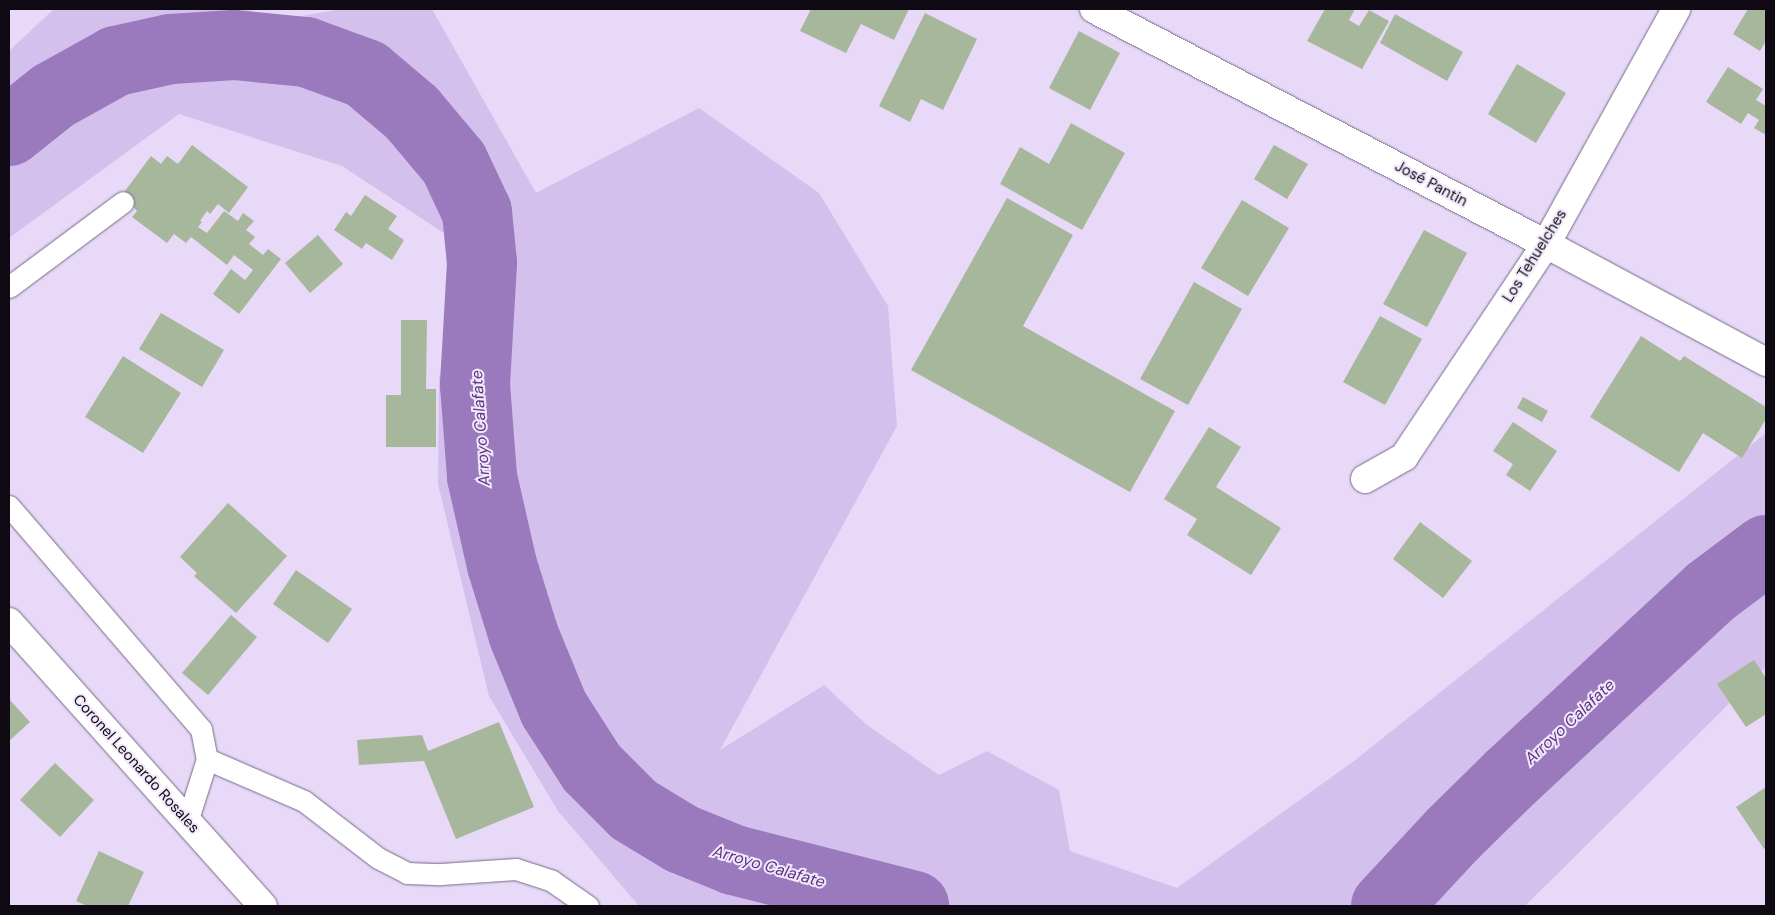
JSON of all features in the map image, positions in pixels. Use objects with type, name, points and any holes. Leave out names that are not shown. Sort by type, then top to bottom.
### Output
[{"type":"street","name":"José Pantin","points":[[1094,9],[1546,244],[1766,362]]},
{"type":"street","name":"Los Tehuelches","points":[[1365,479],[1404,457],[1546,244],[1676,9]]},
{"type":"street","name":"Coronel Leonardo Rosales","points":[[9,622],[263,906]]},
{"type":"lane","points":[[9,287],[123,202]]},
{"type":"lane","points":[[9,506],[201,729],[207,759],[188,822]]},
{"type":"lane","points":[[207,759],[304,801],[378,858],[407,872],[441,874],[516,870],[552,881],[588,906]]},
{"type":"shaded area","points":[[54,9],[243,9],[284,19],[342,9],[432,9],[536,193],[699,108],[819,193],[888,306],[897,426],[720,750],[824,685],[867,725],[939,775],[987,751],[1059,790],[1070,851],[1177,888],[1354,761],[1766,433],[1766,667],[1525,906],[639,906],[558,811],[489,696],[438,484],[439,379],[462,245],[342,166],[179,114],[9,238],[9,51]]},
{"type":"building","points":[[811,9],[909,9],[894,40],[861,24],[846,53],[800,31]]},
{"type":"building","points":[[1325,9],[1355,9],[1349,20],[1359,26],[1369,10],[1389,21],[1362,69],[1307,41]]},
{"type":"building","points":[[1748,9],[1766,9],[1766,41],[1760,51],[1733,34]]},
{"type":"building","points":[[925,13],[977,39],[943,110],[921,99],[910,122],[879,106]]},
{"type":"building","points":[[1395,14],[1463,52],[1447,81],[1380,43]]},
{"type":"building","points":[[1079,31],[1120,53],[1090,110],[1049,88]]},
{"type":"building","points":[[1517,64],[1566,93],[1536,143],[1488,114]]},
{"type":"building","points":[[1728,67],[1763,89],[1756,100],[1766,106],[1766,135],[1754,128],[1759,120],[1748,113],[1741,124],[1706,102]]},
{"type":"building","points":[[1071,123],[1125,153],[1082,230],[1000,184],[1020,147],[1049,164]]},
{"type":"building","points":[[192,145],[248,187],[229,213],[218,204],[210,214],[207,211],[198,227],[207,233],[224,211],[238,221],[243,213],[254,221],[246,230],[255,237],[249,244],[263,255],[268,249],[281,259],[239,314],[213,294],[231,269],[245,280],[253,270],[234,255],[227,265],[191,237],[186,243],[174,234],[167,243],[132,217],[137,211],[122,195],[151,156],[161,164],[167,156],[178,164]]},
{"type":"building","points":[[1274,145],[1308,164],[1287,199],[1254,179]]},
{"type":"building","points":[[365,195],[397,216],[388,229],[404,240],[392,260],[366,243],[362,249],[334,230],[346,212],[351,216]]},
{"type":"building","points":[[1007,198],[1073,235],[1023,326],[1175,411],[1130,492],[911,370]]},
{"type":"building","points":[[1242,200],[1289,228],[1248,296],[1201,268]]},
{"type":"building","points":[[1424,230],[1467,253],[1427,327],[1383,304]]},
{"type":"building","points":[[318,235],[343,264],[310,293],[285,263]]},
{"type":"building","points":[[1194,282],[1242,309],[1188,405],[1140,379]]},
{"type":"building","points":[[161,313],[224,350],[202,387],[139,349]]},
{"type":"building","points":[[1380,316],[1422,339],[1385,405],[1343,382]]},
{"type":"building","points":[[401,320],[427,320],[426,389],[436,389],[436,447],[386,447],[386,395],[401,395]]},
{"type":"building","points":[[1641,336],[1680,361],[1684,356],[1766,407],[1766,419],[1742,458],[1703,433],[1679,472],[1590,417]]},
{"type":"building","points":[[123,356],[181,393],[143,453],[85,417]]},
{"type":"building","points":[[1523,397],[1548,411],[1542,422],[1517,408]]},
{"type":"building","points":[[1513,422],[1557,451],[1530,491],[1506,475],[1513,464],[1493,451]]},
{"type":"building","points":[[1209,427],[1241,447],[1216,487],[1281,528],[1251,575],[1187,535],[1197,519],[1164,499]]},
{"type":"building","points":[[228,503],[287,556],[236,613],[194,576],[197,573],[180,557]]},
{"type":"building","points":[[1420,522],[1472,561],[1443,598],[1393,559]]},
{"type":"building","points":[[296,570],[352,609],[328,643],[273,604]]},
{"type":"building","points":[[231,615],[257,637],[208,695],[182,673]]},
{"type":"building","points":[[1754,660],[1766,678],[1766,714],[1746,727],[1717,684]]},
{"type":"building","points":[[9,699],[30,722],[9,741]]},
{"type":"building","points":[[499,722],[534,807],[456,839],[424,761],[359,765],[357,740],[422,735],[428,751]]},
{"type":"building","points":[[55,763],[94,800],[60,837],[20,800]]},
{"type":"building","points":[[1766,787],[1766,847],[1764,849],[1736,807]]},
{"type":"building","points":[[99,851],[144,872],[128,906],[87,906],[76,901]]},
{"type":"waterway","name":"Arroyo Calafate","points":[[9,131],[53,96],[116,61],[171,49],[234,45],[306,52],[366,74],[412,113],[454,163],[477,212],[482,263],[475,385],[482,477],[502,565],[524,636],[554,709],[592,768],[634,810],[682,839],[734,860],[914,906]]},
{"type":"waterway","name":"Arroyo Calafate","points":[[1386,906],[1453,834],[1510,778],[1710,592],[1766,550]]}]
